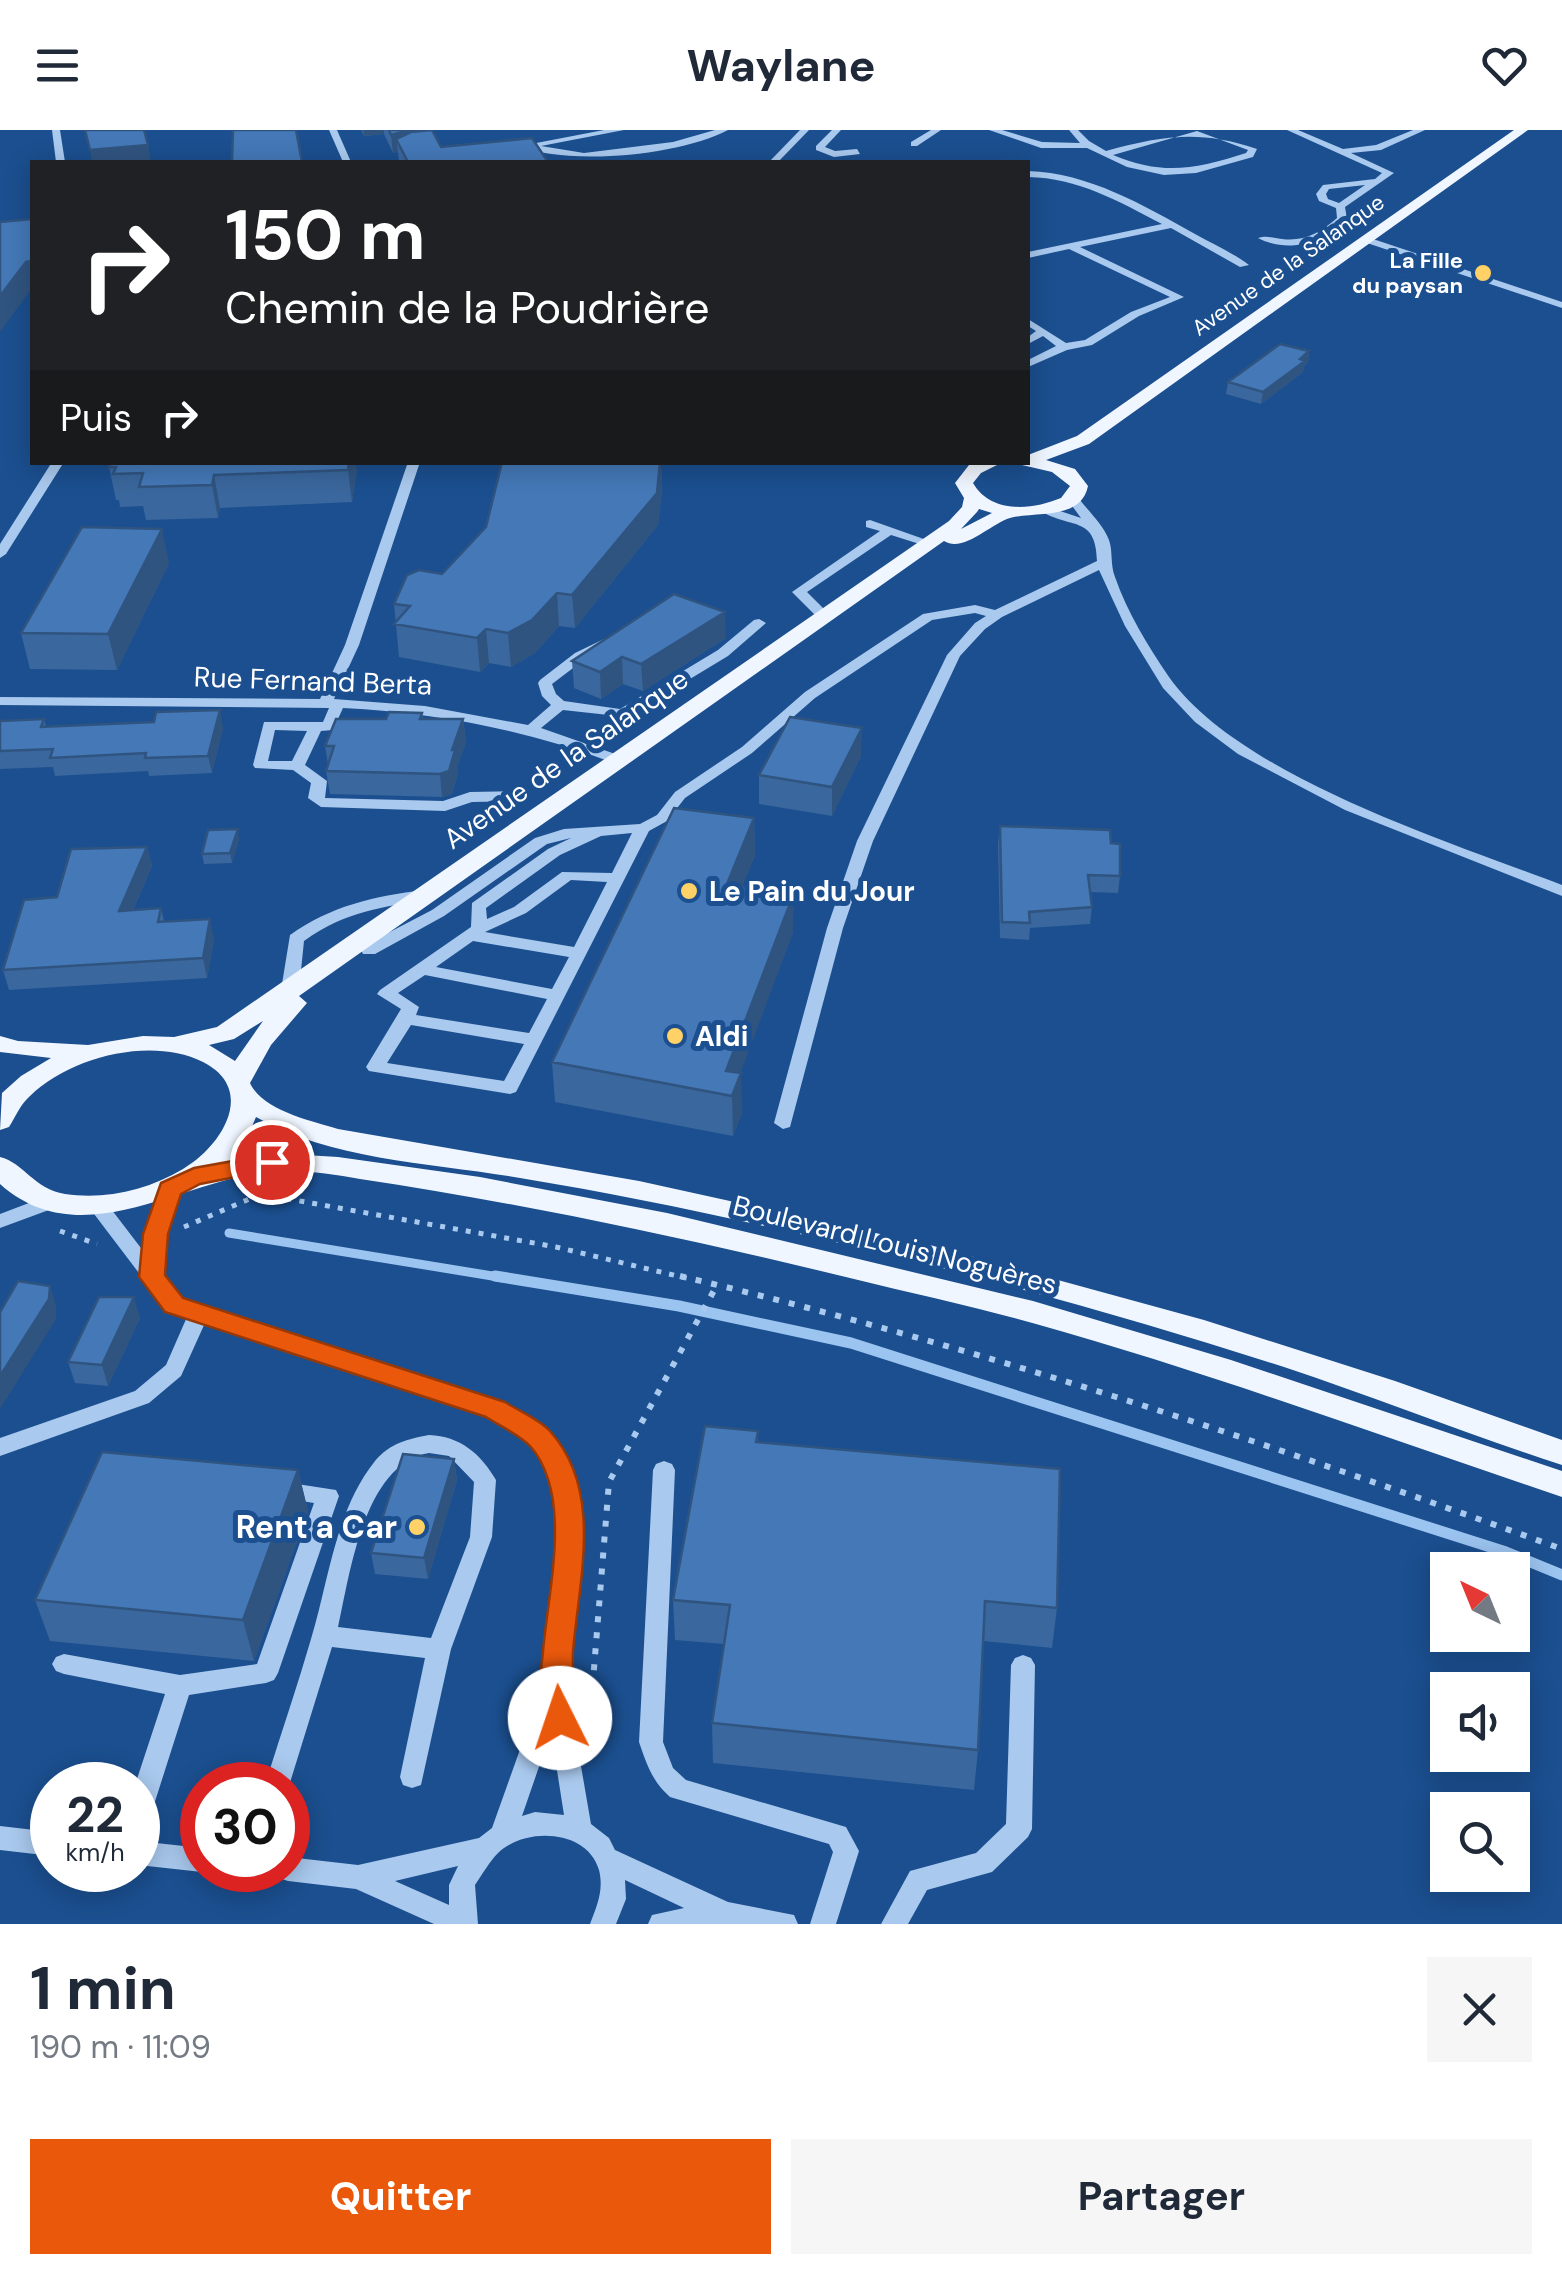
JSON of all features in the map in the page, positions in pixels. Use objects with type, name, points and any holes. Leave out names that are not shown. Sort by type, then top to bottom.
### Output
[{"type":"main road","name":"Avenue de la Salanque","points":[[1030,460],[1083,440],[1522,130]]},
{"type":"main road","points":[[1069,474],[1082,451],[1083,440]]},
{"type":"main road","points":[[986,465],[967,476],[964,483],[973,498],[1011,510],[1045,510],[1073,499],[1078,486],[1069,474],[1030,462]]},
{"type":"main road","name":"Avenue de la Salanque","points":[[176,1044],[225,1034],[290,990],[955,525],[971,508],[973,498]]},
{"type":"main road","name":"Avenue de la Salanque","points":[[182,1183],[223,1152],[240,1124],[240,1089],[273,1022],[369,950],[969,529],[1011,510]]},
{"type":"main road","points":[[0,1044],[54,1052],[122,1044],[176,1044]]},
{"type":"main road","name":"Boulevard Louis Noguères","points":[[176,1044],[203,1052],[224,1065],[261,1111],[342,1138],[678,1197],[1043,1285],[1234,1340],[1562,1453]]},
{"type":"main road","points":[[1,1110],[40,1075],[94,1050]]},
{"type":"main road","name":"Boulevard Louis Noguères","points":[[50,1202],[98,1206],[135,1201],[182,1183],[272,1162],[338,1166],[480,1187],[667,1222],[1034,1312],[1220,1368],[1562,1484]]},
{"type":"main road","points":[[0,1166],[26,1192],[50,1202]]},
{"type":"street","points":[[56,130],[60,160]]},
{"type":"street","points":[[333,130],[346,160]]},
{"type":"street","points":[[529,145],[620,130]]},
{"type":"street","points":[[512,144],[584,156],[674,145],[724,130]]},
{"type":"street","points":[[775,160],[805,130]]},
{"type":"street","points":[[837,130],[819,148],[834,154],[857,152]]},
{"type":"street","points":[[914,144],[936,130]]},
{"type":"street","points":[[993,130],[1040,145],[1084,146],[1146,173],[1166,174],[1250,155],[1253,148],[1201,130]]},
{"type":"street","points":[[1020,130],[1060,144]]},
{"type":"street","points":[[1073,130],[1084,146]]},
{"type":"street","points":[[1106,154],[1193,130]]},
{"type":"street","points":[[1292,130],[1386,169],[1388,174],[1382,181],[1340,206],[1324,201],[1321,194],[1326,187],[1382,181]]},
{"type":"street","points":[[1335,150],[1378,148],[1422,130]]},
{"type":"street","points":[[669,160],[674,145]]},
{"type":"street","points":[[550,160],[562,154]]},
{"type":"street","points":[[1030,174],[1109,193],[1244,265]]},
{"type":"street","points":[[1030,182],[1062,179]]},
{"type":"street","points":[[1263,238],[1301,245],[1326,233],[1342,218],[1340,206]]},
{"type":"street","points":[[1030,255],[1172,225]]},
{"type":"street","points":[[1366,240],[1562,305]]},
{"type":"street","points":[[1030,363],[1064,347],[1088,343],[1135,314],[1178,297],[1067,246]]},
{"type":"street","points":[[1030,323],[1064,347]]},
{"type":"street","points":[[1030,340],[1043,331]]},
{"type":"street","points":[[0,554],[56,465]]},
{"type":"street","points":[[297,766],[322,727],[332,702],[413,465]]},
{"type":"street","points":[[1073,499],[1104,538],[1104,563],[1136,632],[1170,687],[1214,730],[1254,758],[1380,819],[1562,891]]},
{"type":"street","points":[[1045,510],[1091,526]]},
{"type":"street","points":[[870,524],[929,543]]},
{"type":"street","points":[[824,616],[799,592],[890,530]]},
{"type":"street","points":[[783,1122],[835,928],[865,841],[954,655],[980,626],[998,614],[1104,563]]},
{"type":"street","points":[[369,950],[438,912],[542,841],[564,834],[643,828],[662,818],[680,795],[747,750],[810,695],[928,616],[975,609],[998,614]]},
{"type":"street","points":[[611,639],[580,656],[545,684],[549,696],[560,706],[622,714],[724,652],[759,624]]},
{"type":"street","name":"Rue Fernand Berta","points":[[0,701],[332,702],[460,712],[533,728],[616,759]]},
{"type":"street","points":[[533,728],[560,706]]},
{"type":"street","points":[[346,728],[269,725],[260,765],[297,766],[319,781],[316,798],[320,802],[445,806],[470,796],[520,796]]},
{"type":"street","points":[[616,878],[568,875],[520,910],[475,932],[386,994],[410,1007],[375,1067],[510,1088],[643,828]]},
{"type":"street","points":[[475,932],[478,906],[554,852],[599,832]]},
{"type":"street","points":[[290,990],[296,939],[322,918],[371,902],[424,895]]},
{"type":"street","points":[[475,932],[577,953]]},
{"type":"street","points":[[421,969],[556,995]]},
{"type":"street","points":[[406,1019],[534,1040]]},
{"type":"street","points":[[152,1277],[155,1234],[182,1183]]},
{"type":"street","points":[[0,1221],[50,1202]]},
{"type":"street","points":[[98,1206],[174,1305],[496,1410],[538,1436],[561,1467],[571,1502],[555,1686],[578,1829]]},
{"type":"street","points":[[0,1447],[142,1397],[174,1370],[198,1314]]},
{"type":"street","points":[[283,1762],[324,1636],[357,1510],[376,1475],[402,1450],[420,1443],[451,1446],[485,1480],[481,1537],[439,1649],[412,1777]]},
{"type":"street","points":[[664,1470],[651,1742],[663,1775],[679,1790],[838,1835],[846,1850],[823,1924]]},
{"type":"street","points":[[64,1664],[180,1686],[266,1673],[328,1496],[269,1490]]},
{"type":"street","points":[[324,1636],[439,1649]]},
{"type":"street","points":[[894,1924],[919,1880],[983,1863],[1020,1829],[1023,1665]]},
{"type":"street","points":[[155,1762],[180,1686]]},
{"type":"street","points":[[504,1832],[555,1686]]},
{"type":"street","points":[[310,1872],[358,1877],[464,1924],[462,1885],[482,1849],[504,1832],[542,1821],[578,1829],[608,1859],[726,1914],[785,1924]]},
{"type":"street","points":[[0,1838],[30,1841]]},
{"type":"street","points":[[358,1877],[482,1849]]},
{"type":"street","points":[[602,1924],[614,1896],[608,1859]]},
{"type":"street","points":[[661,1924],[726,1914]]},
{"type":"path","points":[[261,1194],[556,1247],[718,1285],[1051,1374],[1307,1457],[1562,1549]]},
{"type":"path","points":[[564,1750],[588,1740],[609,1482],[626,1443],[718,1285]]},
{"type":"building","points":[[85,130],[144,130],[148,145],[90,150]]},
{"type":"building","points":[[233,130],[296,130],[302,160],[232,160]]},
{"type":"building","points":[[432,130],[441,147],[532,138],[547,160],[407,160],[396,139],[411,132]]},
{"type":"building","points":[[30,219],[30,261],[0,296],[0,222]]},
{"type":"building","points":[[1280,344],[1309,351],[1300,359],[1305,361],[1263,392],[1228,382]]},
{"type":"building","points":[[349,465],[348,470],[214,475],[212,485],[139,487],[143,473],[113,474],[116,467],[109,467]]},
{"type":"building","points":[[501,465],[660,465],[657,493],[572,595],[557,593],[532,620],[508,633],[486,629],[477,638],[394,624],[410,606],[394,604],[407,575],[419,570],[442,574],[486,527]]},
{"type":"building","points":[[82,527],[162,529],[108,634],[21,633]]},
{"type":"building","points":[[674,594],[725,612],[641,664],[622,657],[600,672],[572,661]]},
{"type":"building","points":[[220,710],[208,756],[145,758],[146,753],[50,758],[53,749],[0,751],[0,721],[44,719],[41,727],[154,722],[156,712]]},
{"type":"building","points":[[389,712],[422,713],[420,719],[463,719],[449,771],[326,771],[334,746],[325,746],[336,719],[386,719]]},
{"type":"building","points":[[790,717],[862,728],[832,787],[759,775]]},
{"type":"building","points":[[674,808],[754,818],[727,884],[794,893],[726,1071],[741,1073],[732,1096],[552,1062]]},
{"type":"building","points":[[1000,826],[1110,830],[1111,843],[1120,844],[1120,876],[1088,875],[1092,907],[1029,912],[1030,923],[1002,922]]},
{"type":"building","points":[[238,829],[230,853],[202,854],[208,830]]},
{"type":"building","points":[[147,847],[119,911],[161,908],[158,922],[210,919],[203,958],[3,970],[24,900],[57,897],[71,849]]},
{"type":"building","points":[[18,1281],[50,1286],[49,1299],[0,1376],[0,1312]]},
{"type":"building","points":[[99,1297],[134,1297],[102,1365],[68,1362]]},
{"type":"building","points":[[705,1426],[758,1431],[756,1442],[1060,1469],[1057,1608],[985,1601],[978,1750],[712,1723],[730,1605],[673,1600]]},
{"type":"building","points":[[102,1452],[298,1470],[243,1620],[35,1600]]},
{"type":"building","name":"Rent a Car","points":[[403,1454],[454,1459],[424,1558],[371,1553]]},
{"type":"waterway","points":[[229,1233],[511,1279]]},
{"type":"waterway","points":[[495,1276],[679,1306],[851,1343],[1506,1552],[1562,1575]]},
{"type":"place","name":"La Fille du paysan","points":[[1483,273]]},
{"type":"place","name":"Le Pain du Jour","points":[[689,891]]},
{"type":"place","name":"Aldi","points":[[675,1036]]},
{"type":"place","name":"Rent a Car","points":[[417,1527]]},
{"type":"route","points":[[272,1162],[194,1177],[170,1189],[155,1234],[152,1277],[174,1305],[496,1410],[538,1436],[561,1467],[571,1502],[555,1686],[560,1718]]}]
